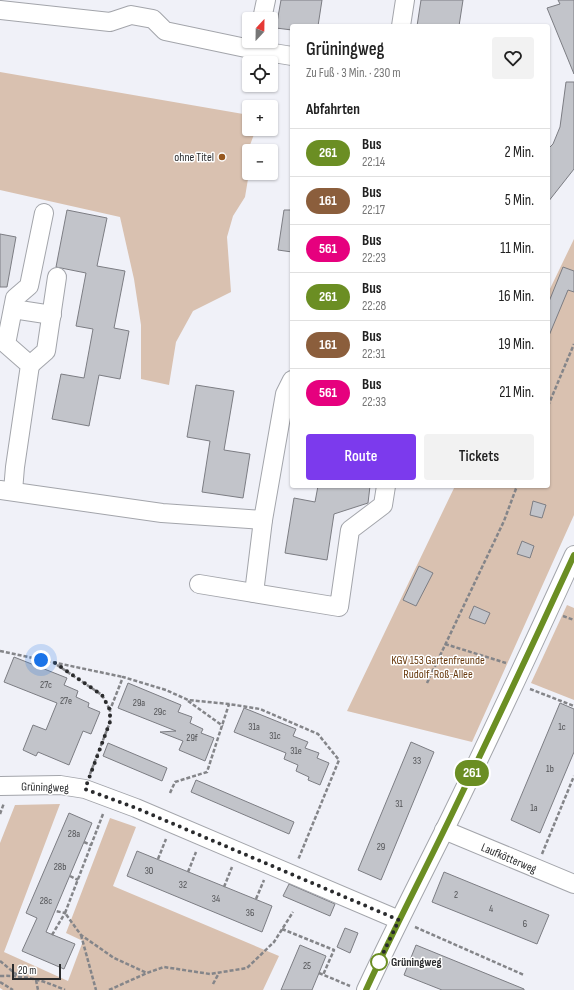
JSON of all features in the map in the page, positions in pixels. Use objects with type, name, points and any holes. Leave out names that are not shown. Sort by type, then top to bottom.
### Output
[{"type":"street","points":[[263,12],[266,0]]},
{"type":"street","points":[[401,24],[405,0]]},
{"type":"street","points":[[0,10],[22,6],[110,22],[131,15],[152,19],[164,31],[242,43]]},
{"type":"street","points":[[266,48],[290,55]]},
{"type":"street","points":[[30,365],[6,344],[15,298],[29,286],[44,213]]},
{"type":"street","points":[[57,277],[46,351],[30,365],[15,467],[6,490],[162,513],[263,520]]},
{"type":"street","points":[[12,309],[52,315]]},
{"type":"street","points":[[254,593],[263,520],[285,394],[290,384]]},
{"type":"street","points":[[200,584],[339,607],[350,530],[383,505],[386,488]]},
{"type":"street","points":[[359,989],[399,920],[444,830],[574,555]]},
{"type":"street","name":"Grüningweg","points":[[0,786],[60,785],[85,789],[172,823],[399,920]]},
{"type":"street","name":"Laufkötterweg","points":[[444,830],[574,884]]},
{"type":"path","points":[[550,401],[574,344]]},
{"type":"path","points":[[427,683],[504,520],[516,488]]},
{"type":"path","points":[[445,644],[518,675],[574,706]]},
{"type":"path","points":[[0,651],[123,677],[166,690],[188,700],[223,726]]},
{"type":"path","points":[[55,663],[102,695],[110,710]]},
{"type":"path","points":[[85,789],[110,722],[110,710],[123,677]]},
{"type":"path","points":[[188,700],[260,709],[318,734],[339,760],[292,875]]},
{"type":"path","points":[[170,793],[175,782],[207,772],[229,704]]},
{"type":"path","points":[[536,869],[574,776]]},
{"type":"path","points":[[52,935],[65,913],[109,798]]},
{"type":"path","points":[[158,859],[172,823]]},
{"type":"path","points":[[188,872],[203,836]]},
{"type":"path","points":[[84,842],[91,845]]},
{"type":"path","points":[[224,887],[238,852]]},
{"type":"path","points":[[70,876],[78,880]]},
{"type":"path","points":[[55,911],[65,913],[81,935],[114,958],[147,973]]},
{"type":"path","points":[[110,990],[164,967],[210,974],[247,968],[274,942],[294,912]]},
{"type":"path","points":[[399,920],[524,975]]},
{"type":"path","points":[[282,929],[334,950],[324,975]]},
{"type":"path","points":[[81,935],[96,990]]},
{"type":"path","points":[[0,961],[17,975]]},
{"type":"path","points":[[213,984],[219,973]]},
{"type":"path","points":[[319,973],[359,989]]},
{"type":"path","points":[[0,976],[17,975],[48,983],[65,990]]},
{"type":"path","points":[[36,980],[38,990]]},
{"type":"path","points":[[0,982],[13,990]]},
{"type":"green space","points":[[0,72],[242,114],[242,136],[253,136],[250,144],[242,144],[242,180],[248,180],[245,197],[233,216],[227,237],[231,292],[193,311],[176,342],[169,385],[141,379],[141,325],[134,279],[120,217],[0,190]]},
{"type":"green space","name":"KGV 153 Gartenfreunde Rudolf-Roß-Allee","points":[[574,239],[574,515],[472,742],[347,711],[454,488],[550,488],[550,289]]},
{"type":"green space","points":[[567,605],[574,608],[574,700],[531,683]]},
{"type":"green space","points":[[60,804],[4,952],[68,981],[83,941],[66,933],[110,818],[136,827],[113,886],[279,956],[263,990],[3,990],[0,988],[0,843],[15,805]]},
{"type":"building","points":[[281,0],[322,0],[318,24],[290,24],[290,30],[278,28],[278,17]]},
{"type":"building","points":[[421,0],[463,0],[459,24],[417,24]]},
{"type":"building","points":[[558,0],[574,0],[574,74],[547,8],[560,4]]},
{"type":"building","points":[[566,82],[574,82],[574,169],[550,199],[550,147],[553,144],[560,127]]},
{"type":"building","points":[[67,210],[107,218],[97,266],[125,271],[114,328],[129,331],[120,379],[99,375],[89,426],[52,419],[61,374],[84,378],[93,329],[76,326],[86,273],[56,267]]},
{"type":"building","points":[[284,210],[290,210],[290,252],[278,250]]},
{"type":"building","points":[[0,234],[16,237],[7,287],[0,287]]},
{"type":"building","points":[[563,267],[574,271],[574,292],[568,290],[550,333],[550,299]]},
{"type":"building","points":[[196,385],[234,391],[224,450],[250,454],[243,498],[202,492],[210,441],[187,437]]},
{"type":"building","points":[[318,488],[370,488],[368,503],[334,514],[327,560],[285,553],[294,498],[315,502]]},
{"type":"building","points":[[533,501],[546,505],[542,518],[530,515]]},
{"type":"building","points":[[522,541],[534,546],[530,558],[517,554]]},
{"type":"building","points":[[419,566],[433,573],[416,606],[403,600]]},
{"type":"building","points":[[474,606],[490,613],[485,624],[469,618]]},
{"type":"building","points":[[14,657],[67,678],[64,685],[78,691],[76,697],[89,703],[88,707],[100,712],[91,734],[83,731],[69,765],[38,752],[36,756],[23,750],[33,725],[46,730],[57,703],[4,682]]},
{"type":"building","points":[[128,683],[181,705],[178,712],[192,717],[190,723],[203,729],[201,733],[214,738],[205,761],[179,750],[183,741],[160,732],[176,731],[118,708]]},
{"type":"building","points":[[560,703],[574,709],[574,752],[540,833],[511,820]]},
{"type":"building","points":[[244,708],[296,729],[293,736],[308,742],[305,748],[319,753],[317,758],[329,763],[320,785],[308,780],[309,777],[296,771],[298,765],[284,759],[286,753],[234,732]]},
{"type":"building","points":[[411,742],[434,752],[381,880],[358,870]]},
{"type":"building","points":[[108,743],[167,768],[162,781],[103,756]]},
{"type":"building","points":[[196,780],[294,822],[289,834],[191,792]]},
{"type":"building","points":[[69,813],[92,823],[46,932],[75,944],[64,969],[22,951],[37,918],[26,913]]},
{"type":"building","points":[[137,851],[272,906],[262,932],[127,876]]},
{"type":"building","points":[[444,872],[549,915],[537,944],[432,902]]},
{"type":"building","points":[[289,884],[335,904],[330,916],[283,896]]},
{"type":"building","points":[[345,928],[358,933],[350,953],[337,947]]},
{"type":"building","points":[[300,945],[326,956],[312,990],[281,990]]},
{"type":"building","points":[[416,945],[524,990],[442,990],[404,975]]},
{"type":"bus line","name":"261","points":[[366,990],[515,683],[574,555]]},
{"type":"place","name":"ohne Titel","points":[[222,157]]},
{"type":"place","name":"Grüningweg","points":[[379,962]]},
{"type":"route","points":[[41,660],[55,663],[102,695],[110,710],[110,722],[85,789],[136,808],[399,920],[379,962]]}]
